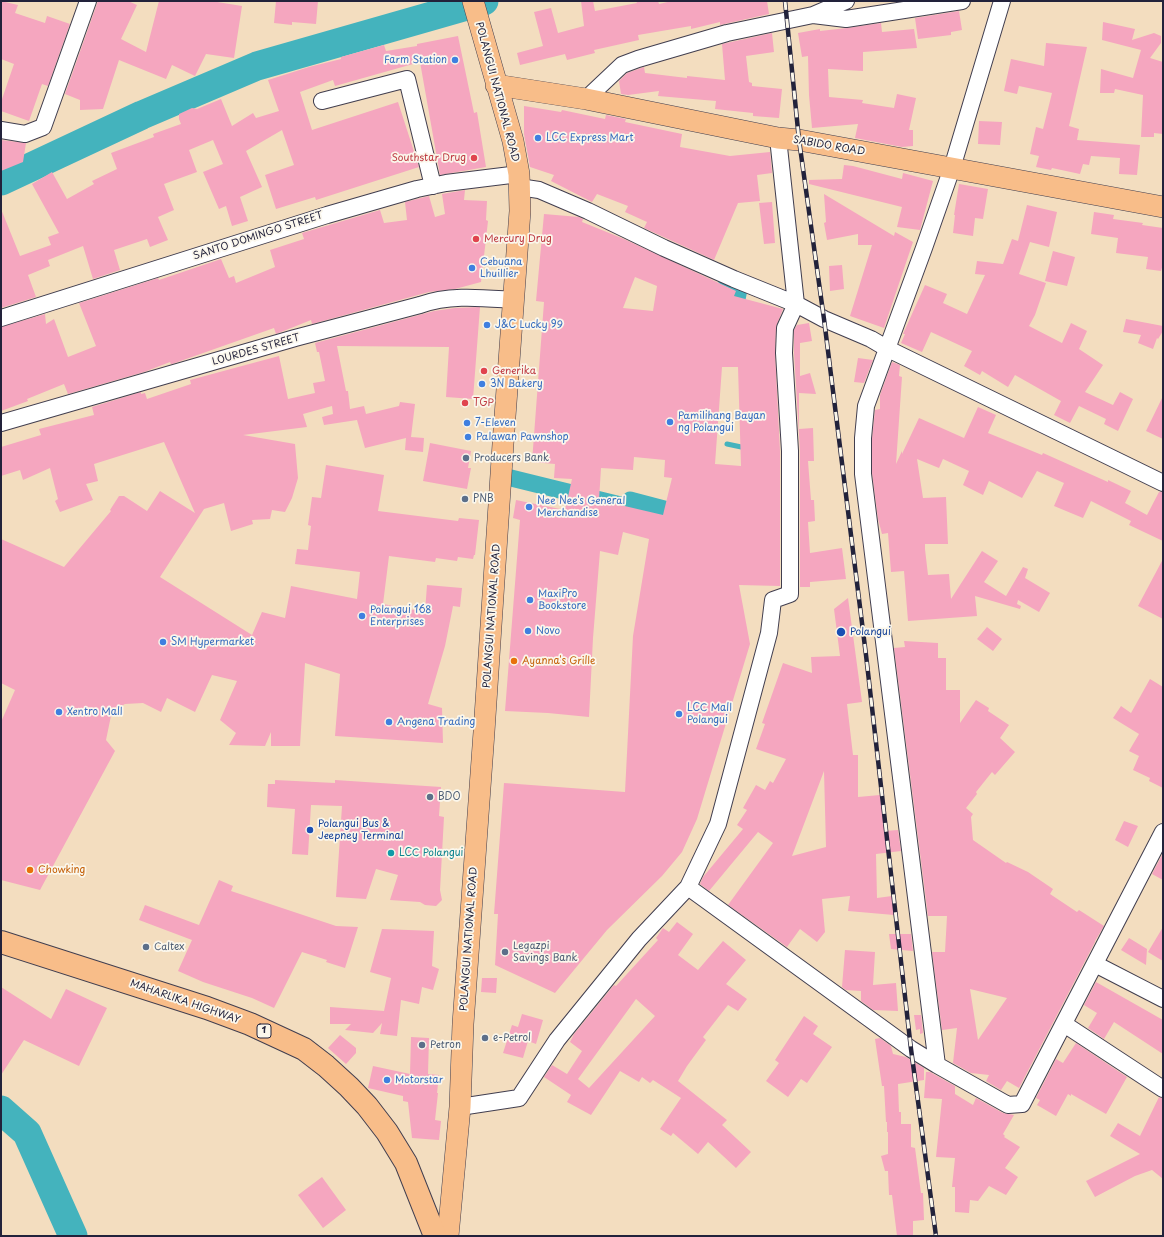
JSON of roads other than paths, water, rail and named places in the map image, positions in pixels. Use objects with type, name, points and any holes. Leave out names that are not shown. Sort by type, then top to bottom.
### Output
[{"type":"highway","name":"MAHARLIKA HIGHWAY","points":[[1,942],[207,1008],[250,1024],[304,1049],[326,1066],[349,1087],[367,1106],[387,1132],[406,1163],[436,1236]]},
{"type":"main road","name":"POLANGUI NATIONAL ROAD","points":[[448,1236],[460,1107],[463,1024],[520,217],[519,181],[513,141],[473,1]]},
{"type":"main road","name":"SABIDO ROAD","points":[[496,85],[586,99],[778,138],[799,140],[1163,207]]},
{"type":"street","points":[[1,130],[25,134],[42,127],[88,1]]},
{"type":"street","points":[[586,99],[622,65],[727,33],[813,15],[846,1]]},
{"type":"street","points":[[813,15],[846,19],[962,1]]},
{"type":"street","points":[[937,1065],[863,474],[863,438],[866,406],[888,349],[952,168],[1002,1]]},
{"type":"street","points":[[322,102],[407,79],[433,186]]},
{"type":"street","points":[[460,1107],[518,1098],[557,1040],[639,939],[688,887],[718,824],[769,633],[774,600],[790,594],[790,451],[784,353],[785,328],[796,304],[778,138]]},
{"type":"street","name":"SANTO DOMINGO STREET","points":[[1,318],[327,215],[416,189],[433,186],[519,181],[588,211],[671,251],[796,304],[871,339],[888,349],[1163,483]]},
{"type":"street","name":"LOURDES STREET","points":[[1,423],[295,338],[420,305],[433,300],[452,298],[514,300]]},
{"type":"street","points":[[688,887],[911,1049],[1008,1105],[1022,1104],[1163,832]]},
{"type":"street","points":[[1095,964],[1163,999]]},
{"type":"street","points":[[1064,1024],[1163,1089]]},
{"type":"waterway","points":[[1,181],[142,115],[257,66],[484,1]]},
{"type":"waterway","points":[[725,277],[740,284],[733,319]]},
{"type":"waterway","points":[[727,444],[746,448]]},
{"type":"waterway","points":[[511,478],[641,510]]},
{"type":"waterway","points":[[630,500],[687,515]]},
{"type":"waterway","points":[[1,1110],[27,1133],[73,1236]]},
{"type":"railway","points":[[785,1],[799,140],[824,319],[866,655],[911,1049],[936,1236]]},
{"type":"place","name":"Farm Station","points":[[455,60]]},
{"type":"place","name":"LCC Express Mart","points":[[538,138]]},
{"type":"place","name":"Southstar Drug","points":[[474,158]]},
{"type":"place","name":"Mercury Drug","points":[[476,239]]},
{"type":"place","name":"Cebuana Lhuillier","points":[[472,268]]},
{"type":"place","name":"J&C Lucky 99","points":[[487,325]]},
{"type":"place","name":"Generika","points":[[484,371]]},
{"type":"place","name":"3N Bakery","points":[[482,384]]},
{"type":"place","name":"TGP","points":[[465,403]]},
{"type":"place","name":"Pamilihang Bayan ng Polangui","points":[[670,422]]},
{"type":"place","name":"7-Eleven","points":[[467,423]]},
{"type":"place","name":"Palawan Pawnshop","points":[[468,437]]},
{"type":"place","name":"Producers Bank","points":[[466,458]]},
{"type":"place","name":"PNB","points":[[465,499]]},
{"type":"place","name":"Nee Nee's General Merchandise","points":[[529,507]]},
{"type":"place","name":"MaxiPro Bookstore","points":[[530,600]]},
{"type":"place","name":"Polangui 168 Enterprises","points":[[362,616]]},
{"type":"place","name":"Novo","points":[[528,631]]},
{"type":"place","name":"Polangui","points":[[841,632]]},
{"type":"place","name":"SM Hypermarket","points":[[163,642]]},
{"type":"place","name":"Ayanna's Grille","points":[[514,661]]},
{"type":"place","name":"Xentro Mall","points":[[59,712]]},
{"type":"place","name":"LCC Mall Polangui","points":[[679,714]]},
{"type":"place","name":"Angena Trading","points":[[389,722]]},
{"type":"place","name":"BDO","points":[[430,797]]},
{"type":"place","name":"Polangui Bus & Jeepney Terminal","points":[[310,830]]},
{"type":"place","name":"LCC Polangui","points":[[391,853]]},
{"type":"place","name":"Chowking","points":[[30,870]]},
{"type":"place","name":"Caltex","points":[[146,947]]},
{"type":"place","name":"Legazpi Savings Bank","points":[[505,952]]},
{"type":"place","name":"e-Petrol","points":[[485,1038]]},
{"type":"place","name":"Petron","points":[[422,1045]]},
{"type":"place","name":"Motorstar","points":[[387,1080]]}]
